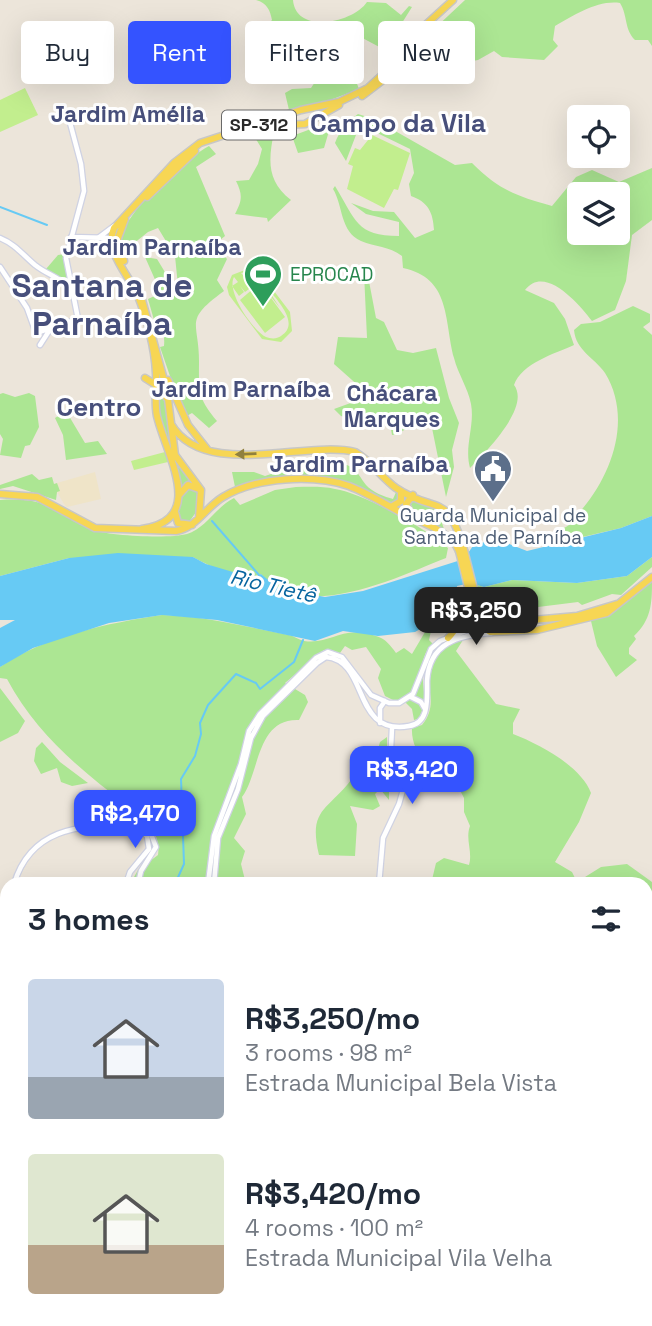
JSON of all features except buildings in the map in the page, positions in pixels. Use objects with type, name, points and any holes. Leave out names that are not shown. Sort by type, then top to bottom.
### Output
[{"type":"main road","name":"SP-312","points":[[429,21],[453,0]]},
{"type":"main road","name":"SP-312","points":[[103,239],[195,145],[297,111],[339,102],[365,90],[378,79]]},
{"type":"main road","name":"SP-312","points":[[119,223],[202,146],[228,135],[314,120],[380,84]]},
{"type":"main road","points":[[311,108],[314,120]]},
{"type":"main road","points":[[297,111],[295,119],[301,124]]},
{"type":"main road","points":[[0,267],[27,308],[36,333],[78,319],[66,256],[84,191],[81,164],[68,119]]},
{"type":"main road","points":[[103,239],[119,223]]},
{"type":"main road","points":[[119,223],[117,241],[120,255],[143,297],[160,362],[177,461],[201,490],[199,518]]},
{"type":"main road","points":[[71,237],[103,239],[112,248],[138,297],[156,372],[157,414],[179,495],[175,512],[178,523],[192,525]]},
{"type":"main road","points":[[0,238],[71,286]]},
{"type":"main road","points":[[40,345],[52,328]]},
{"type":"main road","points":[[160,362],[188,425],[211,452]]},
{"type":"main road","points":[[156,372],[145,379],[156,385],[167,397]]},
{"type":"main road","points":[[155,396],[167,397]]},
{"type":"main road","points":[[169,420],[180,436],[211,452],[229,454],[351,450],[401,491],[434,503],[454,519],[476,608],[484,629],[496,633]]},
{"type":"main road","points":[[0,494],[37,497],[95,528],[180,530],[192,525],[216,501],[233,492],[269,483],[301,480],[349,486],[452,539],[461,551]]},
{"type":"main road","points":[[179,495],[188,485],[201,490]]},
{"type":"main road","points":[[391,507],[401,501],[401,491]]},
{"type":"main road","points":[[412,518],[406,504],[413,495]]},
{"type":"main road","points":[[142,529],[160,525],[175,512]]},
{"type":"main road","points":[[215,877],[218,838],[238,789],[251,738],[263,716],[317,663],[330,657],[348,669],[378,721],[392,728],[418,724],[426,710],[428,670],[436,651],[461,637],[537,630],[601,615],[652,577]]},
{"type":"main road","points":[[209,877],[214,836],[234,787],[249,731],[260,714],[316,658],[328,652],[345,659],[367,691],[396,704],[411,697],[429,652],[463,622],[471,603],[478,600],[533,618]]},
{"type":"main road","points":[[476,608],[491,623],[582,615],[622,601]]},
{"type":"main road","points":[[448,638],[474,628],[477,624],[476,608]]},
{"type":"main road","points":[[537,630],[558,625],[555,616]]},
{"type":"main road","points":[[411,697],[421,702],[426,710]]},
{"type":"main road","points":[[378,721],[380,708],[385,701]]},
{"type":"main road","points":[[380,877],[383,838],[407,779],[404,765],[391,748],[392,728]]},
{"type":"main road","points":[[17,877],[27,855],[47,837],[132,824],[145,826],[156,848],[140,877]]},
{"type":"main road","points":[[128,877],[149,849],[147,836],[132,824]]},
{"type":"shaded area","points":[[95,472],[101,499],[67,507],[57,492],[60,490],[57,483]]},
{"type":"green space","points":[[256,0],[293,0],[296,11],[312,21],[271,21],[269,10]]},
{"type":"green space","points":[[465,0],[652,0],[652,46],[648,40],[635,40],[632,36],[620,3],[586,9],[555,26],[553,40],[558,46],[544,60],[502,57],[494,51],[475,61],[475,21],[443,21]]},
{"type":"green space","points":[[367,2],[386,3],[401,15],[409,6],[412,7],[403,21],[378,21],[378,46],[364,39],[364,21],[332,21],[350,15]]},
{"type":"green space","points":[[314,84],[357,84],[359,89],[325,102],[289,110],[285,93],[292,89],[311,88]]},
{"type":"green space","points":[[25,88],[38,115],[0,132],[0,100]]},
{"type":"green space","points":[[358,114],[374,119],[455,165],[472,163],[491,180],[528,199],[552,206],[567,188],[567,245],[630,245],[630,182],[619,182],[652,168],[652,220],[632,235],[626,281],[615,310],[592,321],[579,305],[552,284],[542,281],[533,283],[525,290],[554,303],[565,319],[574,345],[531,365],[518,377],[514,385],[518,394],[512,417],[495,441],[470,468],[468,452],[471,404],[454,358],[443,302],[438,291],[419,273],[403,268],[402,256],[354,237],[346,225],[333,189],[335,186],[359,224],[374,233],[399,236],[399,222],[366,214],[351,203],[373,211],[394,212],[415,238],[434,230],[428,208],[422,201],[411,196],[409,184],[414,173],[410,149],[371,130],[356,135],[346,161],[335,143],[347,123]]},
{"type":"green space","points":[[338,119],[329,131],[324,148],[298,153],[292,136]]},
{"type":"green space","points":[[274,132],[270,161],[273,178],[291,200],[268,222],[267,218],[235,214],[241,198],[236,181],[249,180],[258,164],[262,149],[254,136]]},
{"type":"green space","points":[[372,135],[410,153],[398,190],[394,189],[384,208],[347,189],[353,166],[348,164],[355,148],[360,150]]},
{"type":"green space","points":[[209,146],[216,154],[196,167],[225,236],[220,240],[220,251],[227,259],[217,280],[224,291],[203,309],[196,322],[200,393],[217,421],[209,428],[192,413],[185,417],[182,411],[160,347],[164,346],[163,331],[154,320],[148,299],[161,293],[145,257],[157,259],[174,287],[178,286],[175,256],[158,228],[133,244],[120,239],[134,214],[157,187]]},
{"type":"green space","points":[[592,170],[619,182],[572,182],[576,177]]},
{"type":"green space","points":[[65,254],[70,283],[68,292],[46,269],[58,255]]},
{"type":"green space","points":[[255,266],[290,312],[292,331],[281,342],[262,339],[229,295],[227,287],[232,275]],"holes":[[[250,271],[262,281],[240,300],[265,333],[285,317],[263,287],[280,308],[265,285],[288,317],[287,331],[274,338],[260,333],[242,310],[233,288],[239,296],[244,292],[240,286],[245,292],[257,283],[249,272],[244,276],[241,273]]]},
{"type":"green space","points":[[364,273],[368,276],[376,318],[384,322],[397,350],[413,353],[436,348],[449,398],[459,423],[452,450],[454,467],[446,497],[432,428],[418,421],[392,435],[388,413],[368,416],[374,427],[341,416],[334,409],[370,396],[334,364],[338,337],[367,338]]},
{"type":"green space","points":[[633,306],[650,314],[650,322],[643,327],[652,335],[652,516],[621,528],[544,546],[545,537],[571,523],[594,494],[610,461],[618,426],[613,390],[601,367],[578,343],[574,330],[581,324],[600,322]]},
{"type":"green space","points":[[29,393],[35,396],[39,427],[30,445],[25,446],[21,458],[0,455],[3,439],[0,434],[0,394],[15,397]]},
{"type":"green space","points":[[162,396],[165,399],[175,460],[195,483],[181,489],[159,416],[157,398]]},
{"type":"green space","points":[[66,411],[85,443],[98,441],[107,454],[66,460],[63,435],[55,418]]},
{"type":"green space","points":[[165,452],[168,462],[134,470],[131,461]]},
{"type":"green space","points":[[347,465],[372,490],[393,499],[397,490],[400,498],[394,505],[343,481],[269,481],[235,487],[232,472],[254,472],[265,476],[292,467]]},
{"type":"green space","points":[[32,474],[39,480],[52,477],[60,491],[57,492],[56,500],[13,486],[0,489],[0,485]]},
{"type":"green space","points":[[188,487],[198,491],[199,508],[189,522],[178,520],[181,499]]},
{"type":"green space","points":[[296,487],[335,489],[378,504],[438,540],[448,548],[446,558],[377,585],[326,596],[301,595],[279,588],[261,574],[236,575],[193,557],[69,558],[0,576],[0,500],[40,503],[98,531],[123,535],[179,536],[205,523],[234,498],[240,505],[275,490]]},
{"type":"green space","points":[[414,499],[438,511],[445,532],[417,515],[410,503]]},
{"type":"green space","points":[[652,557],[652,567],[621,595],[612,594],[582,605],[578,602],[530,608],[467,590],[470,583],[484,587],[512,580],[577,583],[627,576]]},
{"type":"green space","points":[[652,582],[651,605],[647,618],[629,648],[629,654],[637,660],[616,677],[597,646],[591,621],[613,613]]},
{"type":"green space","points":[[162,615],[194,617],[289,635],[304,641],[322,640],[345,633],[364,633],[382,639],[396,653],[404,648],[412,654],[425,632],[431,631],[429,640],[433,644],[426,653],[422,671],[423,710],[418,719],[414,720],[412,709],[404,701],[397,702],[385,696],[378,678],[381,669],[366,647],[352,650],[345,646],[340,653],[324,650],[285,683],[305,695],[308,702],[299,720],[285,722],[274,728],[267,737],[242,797],[246,814],[234,838],[245,851],[241,864],[244,877],[134,877],[138,870],[158,855],[152,828],[132,808],[132,803],[127,805],[60,749],[31,716],[7,679],[0,678],[0,667],[36,647],[78,632]]},
{"type":"green space","points":[[460,638],[463,640],[456,651],[496,704],[520,709],[513,723],[513,734],[558,757],[586,783],[591,793],[579,822],[555,862],[572,872],[574,877],[433,877],[436,863],[444,858],[469,865],[470,855],[470,826],[464,812],[464,798],[451,773],[430,770],[413,740],[412,728],[422,725],[429,713],[431,700],[427,666],[431,656],[441,646]]},
{"type":"green space","points":[[0,688],[25,721],[18,733],[0,742]]},
{"type":"green space","points":[[387,737],[387,752],[399,765],[400,773],[389,783],[389,800],[380,789],[375,794],[380,806],[373,810],[350,806],[357,824],[355,856],[319,855],[316,828],[322,812],[365,761],[377,753],[380,742]]},
{"type":"green space","points":[[42,742],[60,762],[88,783],[72,786],[61,782],[57,768],[41,774],[34,761],[36,748]]},
{"type":"green space","points":[[100,791],[129,813],[127,816],[95,820],[89,814],[90,801]]},
{"type":"green space","points":[[627,864],[645,877],[585,877],[601,867]]},
{"type":"water","name":"Rio Tietê","points":[[652,516],[652,557],[627,576],[577,583],[512,580],[484,587],[470,583],[457,586],[455,604],[445,608],[434,621],[415,632],[378,636],[343,631],[315,641],[217,620],[162,615],[109,623],[33,648],[0,667],[0,628],[15,620],[0,620],[0,576],[69,558],[118,553],[193,557],[206,564],[253,578],[261,574],[278,588],[325,597],[363,591],[464,559],[475,543],[502,541],[527,551],[621,528]]},
{"type":"waterway","points":[[0,207],[47,225]]},
{"type":"waterway","name":"Rio Tietê","points":[[212,521],[259,575]]},
{"type":"waterway","points":[[178,877],[184,864],[181,779],[195,756],[201,734],[200,723],[208,705],[236,674],[256,683],[260,689],[294,662],[303,640]]},
{"type":"place","name":"EPROCAD","points":[[263,308]]},
{"type":"place","name":"Guarda Municipal de Santana de Parníba","points":[[493,503]]},
{"type":"district","name":"Jardim Amélia","points":[[128,114]]},
{"type":"district","name":"Campo da Vila","points":[[398,123]]},
{"type":"district","name":"Jardim Parnaíba","points":[[152,247]]},
{"type":"district","name":"Santana de Parnaíba","points":[[102,304]]},
{"type":"district","name":"Jardim Parnaíba","points":[[241,389]]},
{"type":"district","name":"Chácara Marques","points":[[392,406]]},
{"type":"district","name":"Centro","points":[[99,407]]},
{"type":"district","name":"Jardim Parnaíba","points":[[359,464]]}]
